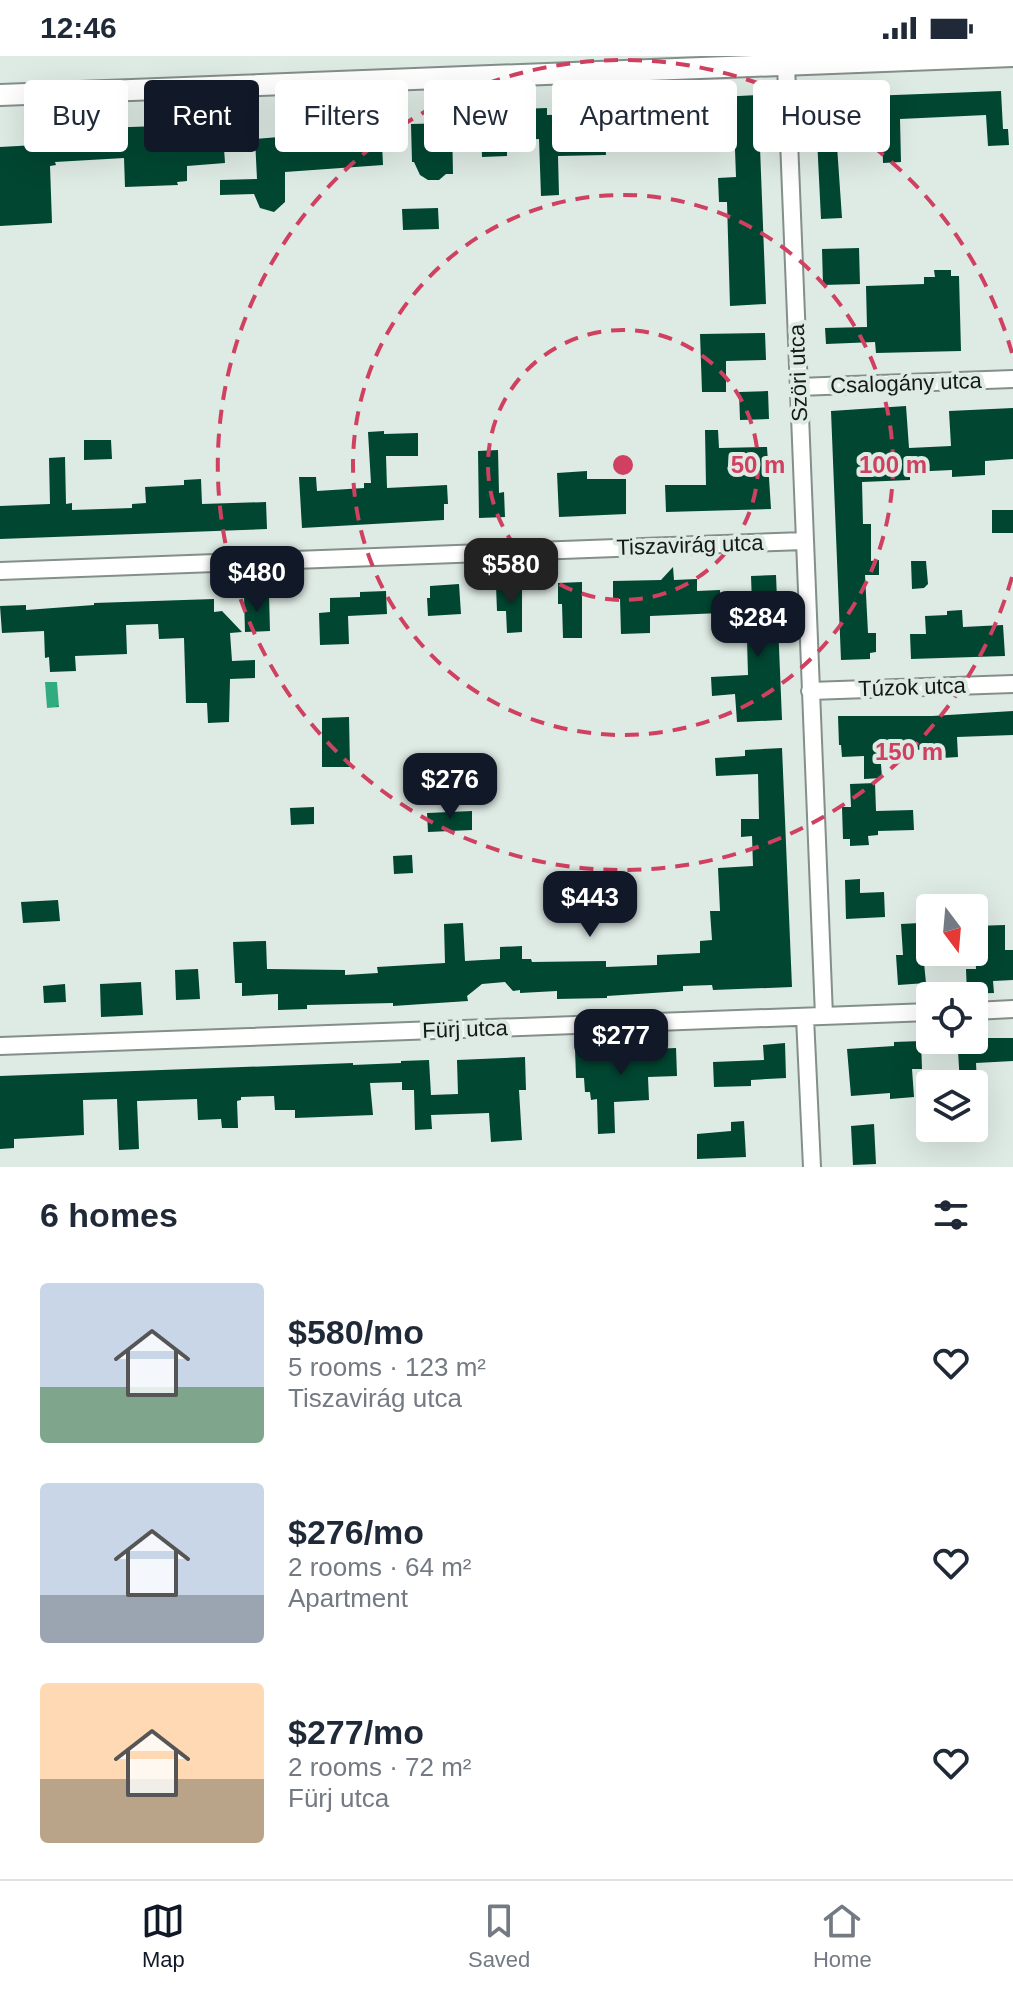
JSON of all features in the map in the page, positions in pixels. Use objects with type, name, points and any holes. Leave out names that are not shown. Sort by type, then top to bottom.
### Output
[{"type":"street","points":[[0,95],[786,65],[817,60],[1013,56]]},
{"type":"street","name":"Szöri utca","points":[[786,65],[824,1016]]},
{"type":"street","name":"Csalogány utca","points":[[798,387],[1013,379]]},
{"type":"street","name":"Tiszavirág utca","points":[[0,571],[804,541]]},
{"type":"street","name":"Túzok utca","points":[[810,691],[1013,684]]},
{"type":"street","points":[[988,1010],[1013,1009]]},
{"type":"street","name":"Fürj utca","points":[[0,1046],[916,1013]]},
{"type":"street","points":[[805,1017],[812,1167]]},
{"type":"water","points":[[45,682],[57,682],[59,707],[47,708]]},
{"type":"building","points":[[1001,91],[1003,129],[1008,129],[1009,145],[988,146],[986,115],[900,119],[901,162],[883,163],[883,152],[890,152],[890,95]]},
{"type":"building","points":[[753,95],[753,152],[760,152],[766,304],[730,306],[727,202],[719,202],[718,178],[736,177],[737,96]]},
{"type":"building","points":[[536,108],[547,108],[547,115],[552,115],[552,152],[606,152],[606,155],[558,156],[559,195],[541,196]]},
{"type":"building","points":[[411,124],[424,124],[424,152],[453,152],[453,174],[446,174],[439,180],[428,180],[420,175],[412,162]]},
{"type":"building","points":[[128,127],[144,127],[144,152],[224,152],[225,163],[187,166],[187,181],[177,182],[178,185],[125,187],[124,158],[55,162],[56,165],[50,166],[52,223],[0,226],[0,147],[24,146],[24,152],[128,152]]},
{"type":"building","points":[[275,137],[275,152],[382,152],[383,165],[285,172],[285,202],[274,212],[260,208],[254,194],[220,195],[220,180],[257,179],[256,152],[259,152],[259,139]]},
{"type":"building","points":[[482,152],[507,152],[507,156],[482,157]]},
{"type":"building","points":[[818,152],[837,152],[842,218],[821,219]]},
{"type":"building","points":[[438,208],[439,229],[403,230],[402,209]]},
{"type":"building","points":[[859,248],[860,284],[823,285],[822,249]]},
{"type":"building","points":[[934,270],[951,270],[951,276],[959,276],[961,351],[876,353],[875,342],[826,344],[825,328],[867,327],[866,286],[924,284],[924,277],[935,277]]},
{"type":"building","points":[[765,333],[766,360],[726,361],[726,392],[702,392],[700,334]]},
{"type":"building","points":[[768,391],[769,419],[740,420],[739,392]]},
{"type":"building","points":[[906,406],[909,448],[951,446],[949,411],[1013,408],[1013,459],[985,461],[985,475],[952,477],[952,470],[910,472],[910,480],[862,482],[863,524],[871,524],[871,561],[879,560],[879,575],[865,575],[868,633],[876,633],[876,652],[870,653],[870,659],[841,660],[831,411]]},
{"type":"building","points":[[705,430],[718,430],[719,448],[767,447],[771,509],[666,512],[665,485],[706,485]]},
{"type":"building","points":[[384,431],[384,434],[418,433],[418,456],[386,456],[387,488],[447,485],[448,504],[444,504],[444,520],[302,528],[299,477],[316,477],[317,491],[364,488],[364,483],[371,483],[368,432]]},
{"type":"building","points":[[84,440],[111,440],[112,459],[84,460]]},
{"type":"building","points":[[498,450],[499,493],[504,492],[505,517],[479,518],[478,451]]},
{"type":"building","points":[[65,457],[66,504],[72,503],[72,510],[132,508],[132,504],[146,503],[145,487],[184,485],[184,480],[201,479],[202,504],[266,502],[267,529],[0,539],[0,506],[50,504],[49,458]]},
{"type":"building","points":[[587,471],[587,479],[626,479],[626,514],[559,517],[557,473]]},
{"type":"building","points":[[992,510],[1013,510],[1013,533],[992,533]]},
{"type":"building","points":[[911,561],[926,561],[928,584],[924,588],[912,589]]},
{"type":"building","points":[[673,567],[674,580],[697,579],[697,591],[720,590],[721,613],[650,616],[650,633],[621,634],[620,599],[613,599],[613,581],[661,580]]},
{"type":"building","points":[[776,575],[782,720],[737,722],[735,694],[712,696],[711,677],[748,675],[746,604],[752,604],[751,576]]},
{"type":"building","points":[[582,582],[582,638],[563,638],[558,583]]},
{"type":"building","points":[[459,584],[461,614],[428,616],[430,586]]},
{"type":"building","points":[[496,586],[522,586],[522,632],[507,633],[506,611],[497,611]]},
{"type":"building","points":[[386,591],[387,614],[348,616],[349,644],[320,645],[319,613],[330,612],[330,598],[360,597],[360,592]]},
{"type":"building","points":[[269,595],[270,631],[245,632],[244,596]]},
{"type":"building","points":[[214,599],[214,612],[222,611],[242,632],[230,633],[232,661],[255,660],[255,678],[230,679],[229,722],[208,723],[207,703],[186,703],[184,638],[159,639],[158,624],[126,625],[127,654],[75,656],[76,671],[50,672],[49,657],[45,658],[44,631],[2,633],[0,606],[26,605],[26,610],[94,603]]},
{"type":"building","points":[[962,610],[963,627],[1003,625],[1005,656],[911,659],[910,634],[926,634],[925,616],[947,615],[947,611]]},
{"type":"building","points":[[1013,711],[1013,735],[957,737],[958,757],[942,758],[942,749],[880,751],[882,778],[864,779],[864,756],[842,757],[839,745],[838,716],[932,716]]},
{"type":"building","points":[[349,717],[350,767],[322,767],[322,718]]},
{"type":"building","points":[[782,748],[792,987],[713,990],[712,985],[683,986],[683,991],[557,999],[557,991],[520,993],[520,990],[513,991],[505,982],[482,984],[467,996],[468,1001],[393,1006],[393,1003],[307,1005],[307,1009],[278,1010],[278,994],[242,996],[242,983],[235,983],[233,942],[266,941],[267,969],[345,970],[345,975],[378,973],[377,967],[445,963],[444,924],[463,923],[465,961],[500,959],[500,947],[522,946],[522,959],[531,959],[532,962],[606,961],[606,967],[657,965],[657,955],[700,953],[700,941],[712,940],[710,911],[720,911],[718,868],[753,866],[752,836],[741,837],[741,819],[759,819],[758,774],[716,776],[715,758],[745,756],[745,750]]},
{"type":"building","points":[[875,783],[876,811],[913,810],[914,830],[878,831],[878,835],[868,836],[869,845],[850,846],[850,839],[843,839],[842,807],[851,807],[850,784]]},
{"type":"building","points":[[314,807],[314,824],[291,825],[290,808]]},
{"type":"building","points":[[472,811],[472,830],[428,832],[427,813]]},
{"type":"building","points":[[412,855],[413,873],[394,874],[393,856]]},
{"type":"building","points":[[860,879],[860,893],[884,892],[885,917],[846,919],[845,880]]},
{"type":"building","points":[[58,900],[60,921],[23,923],[21,902]]},
{"type":"building","points":[[916,923],[916,966],[924,966],[926,982],[898,985],[896,955],[903,955],[901,924]]},
{"type":"building","points":[[1005,925],[1005,950],[1013,950],[1013,980],[993,981],[994,993],[988,993],[988,982],[967,982],[966,969],[988,966],[988,926]]},
{"type":"building","points":[[198,969],[200,999],[176,1000],[175,970]]},
{"type":"building","points":[[141,982],[143,1015],[101,1017],[100,984]]},
{"type":"building","points":[[65,984],[66,1002],[44,1003],[43,986]]},
{"type":"building","points":[[988,1038],[1013,1038],[1013,1061],[976,1063],[976,1070],[959,1070],[958,1054],[988,1054]]},
{"type":"building","points":[[916,1041],[916,1054],[921,1054],[922,1069],[912,1069],[914,1097],[890,1099],[890,1093],[851,1096],[847,1049],[894,1046],[894,1042]]},
{"type":"building","points":[[785,1043],[786,1078],[751,1080],[751,1086],[714,1087],[713,1062],[764,1060],[763,1045]]},
{"type":"building","points":[[600,1047],[600,1051],[676,1048],[677,1076],[648,1077],[649,1100],[614,1102],[615,1133],[598,1134],[597,1099],[591,1100],[590,1092],[585,1092],[584,1078],[576,1078],[575,1048]]},
{"type":"building","points":[[525,1057],[526,1090],[519,1090],[522,1140],[491,1142],[489,1113],[431,1115],[432,1129],[415,1130],[414,1090],[402,1090],[402,1082],[370,1083],[373,1115],[295,1118],[295,1110],[275,1110],[274,1096],[241,1097],[237,1101],[238,1128],[222,1128],[221,1119],[198,1120],[197,1099],[137,1101],[139,1149],[119,1150],[117,1099],[83,1100],[84,1135],[14,1139],[14,1148],[0,1149],[0,1076],[429,1060],[431,1095],[458,1094],[457,1060]]},
{"type":"building","points":[[744,1121],[746,1157],[697,1159],[697,1134],[731,1131],[731,1122]]},
{"type":"building","points":[[874,1124],[876,1164],[853,1165],[851,1126]]}]
